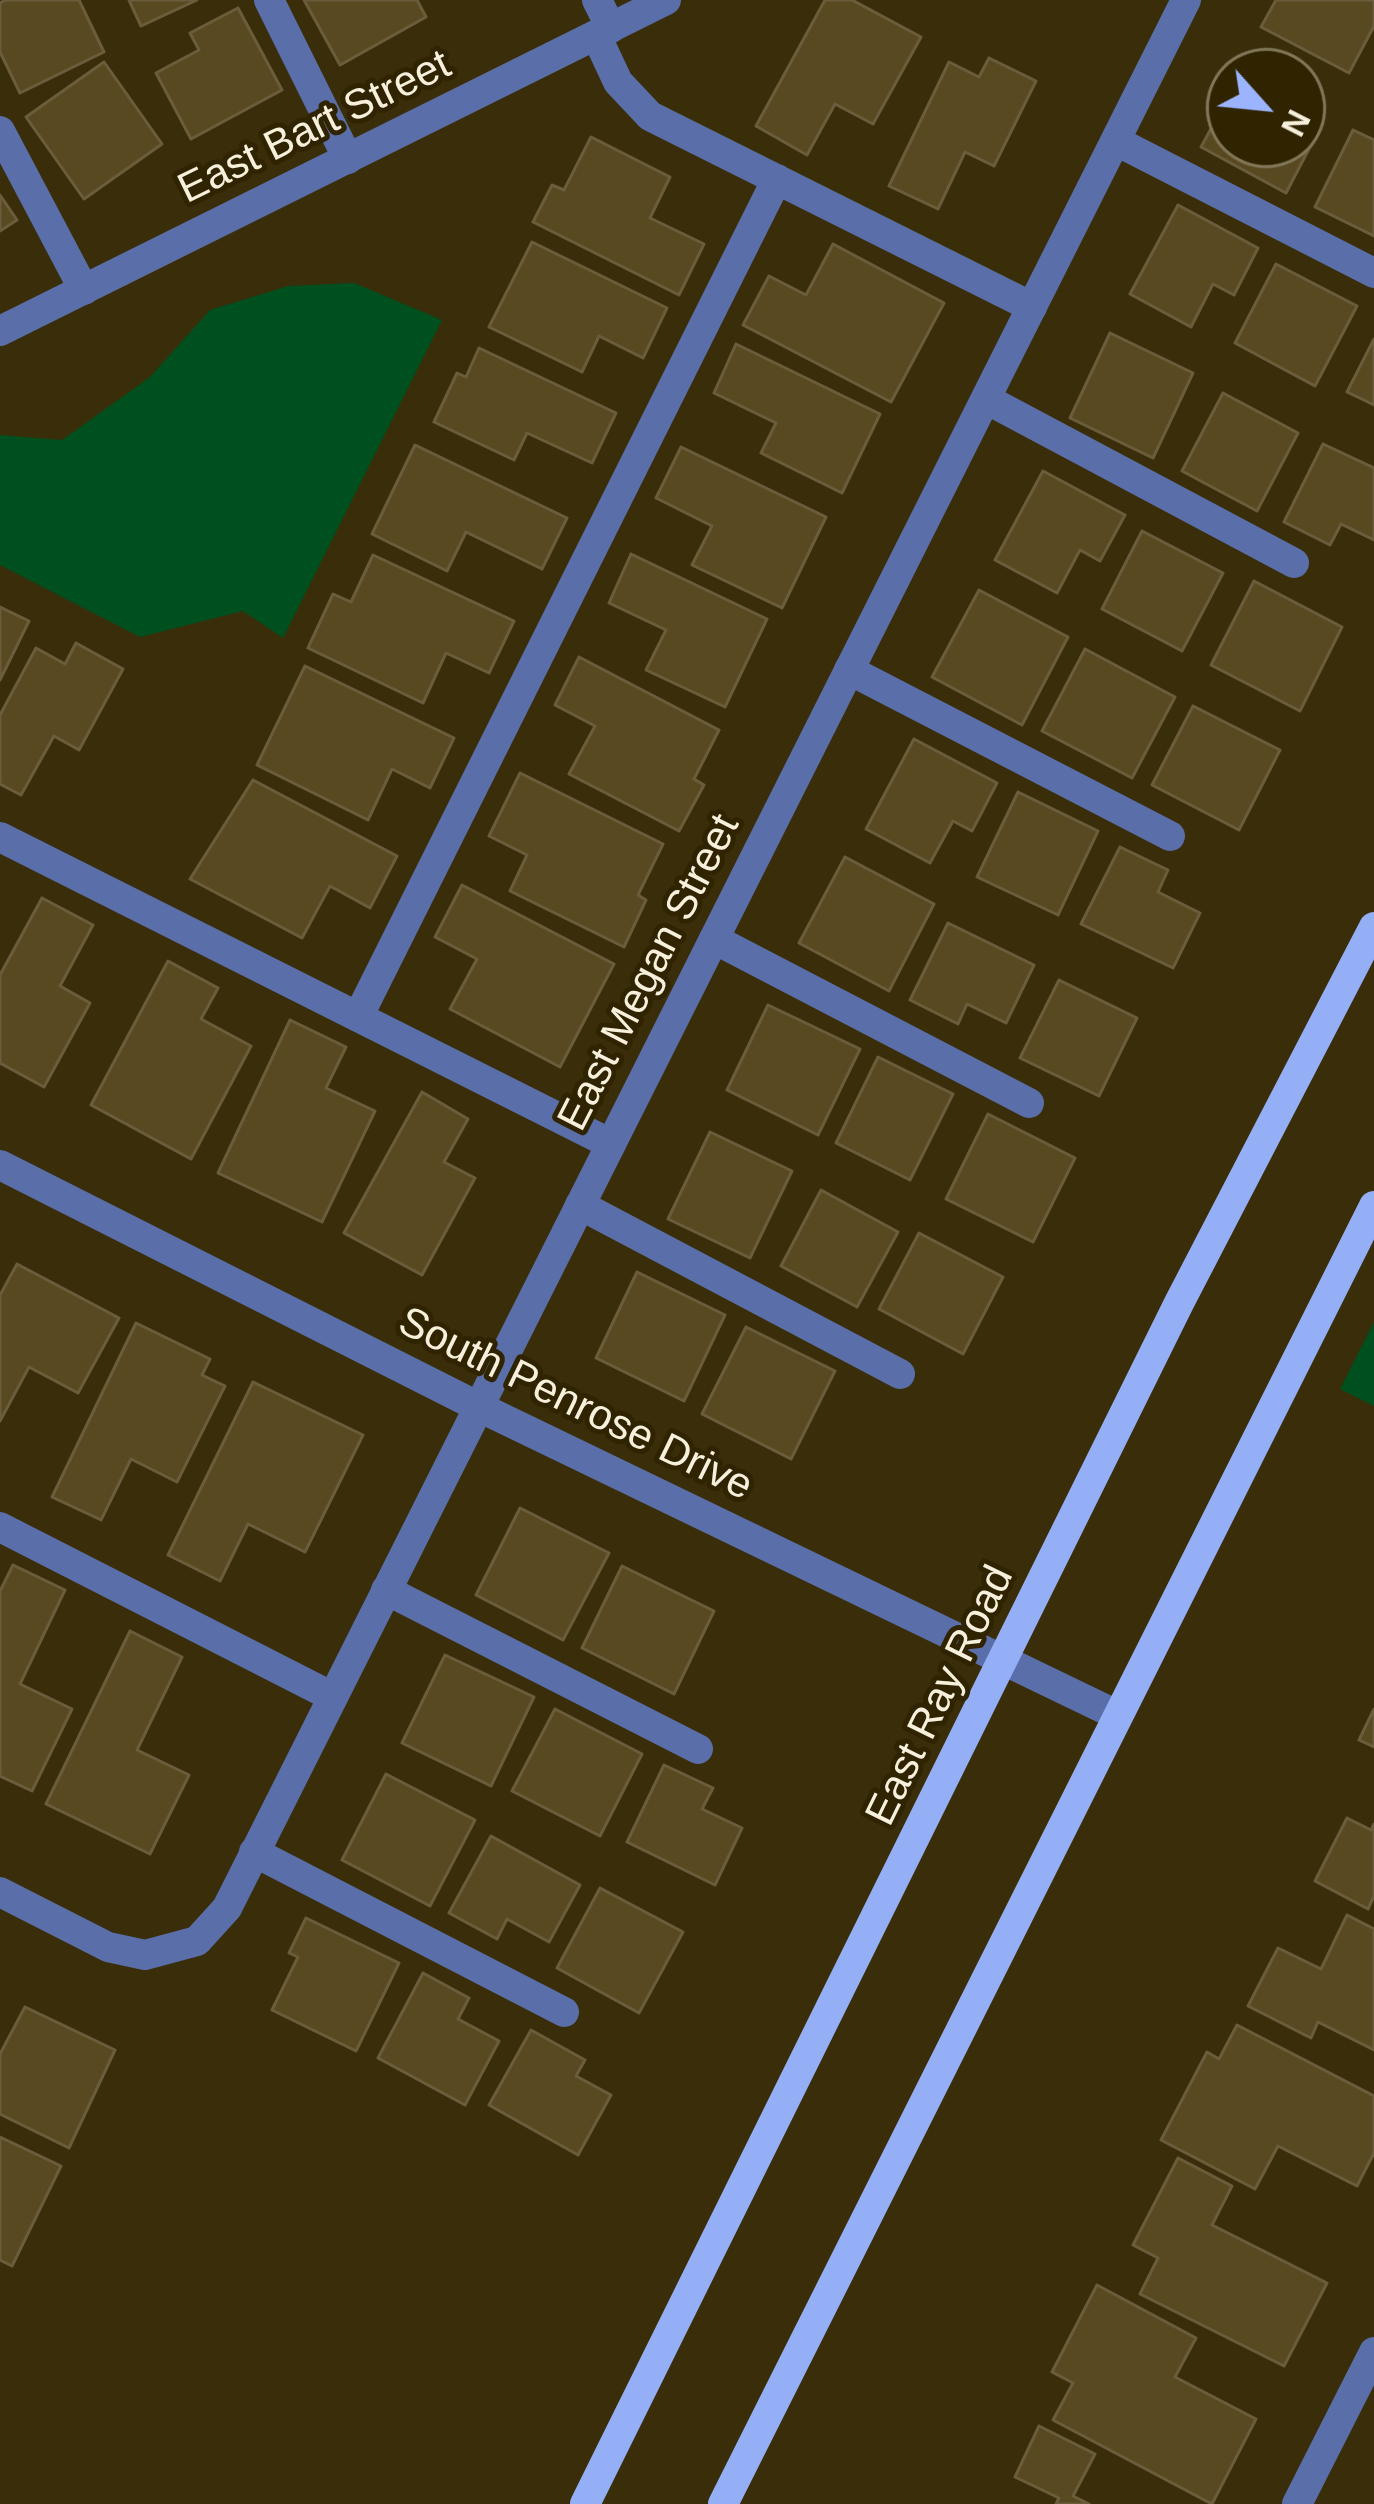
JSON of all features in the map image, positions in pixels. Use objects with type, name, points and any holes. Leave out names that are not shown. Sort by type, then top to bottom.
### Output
[{"type":"main road","name":"East Ray Road","points":[[585,2504],[1179,1304],[1374,927]]},
{"type":"main road","points":[[723,2504],[1374,1206]]},
{"type":"street","points":[[269,0],[348,159]]},
{"type":"street","name":"East Bart Street","points":[[0,332],[348,159],[601,21],[667,0]]},
{"type":"street","name":"East Megan Street","points":[[0,1892],[108,1947],[160,1955],[190,1945],[214,1926],[1186,0]]},
{"type":"street","points":[[601,21],[618,82],[650,116],[1032,307]]},
{"type":"street","points":[[0,131],[84,290]]},
{"type":"street","points":[[1116,141],[1374,273]]},
{"type":"street","points":[[358,1017],[777,179]]},
{"type":"street","points":[[986,399],[1294,563]]},
{"type":"street","points":[[849,670],[1170,836]]},
{"type":"street","points":[[0,837],[611,1144]]},
{"type":"street","points":[[714,939],[1029,1103]]},
{"type":"street","name":"South Penrose Drive","points":[[0,1166],[479,1407],[1117,1715]]},
{"type":"street","points":[[580,1205],[900,1374]]},
{"type":"street","points":[[0,1528],[333,1697]]},
{"type":"street","points":[[386,1590],[698,1749]]},
{"type":"street","points":[[254,1852],[564,2012]]},
{"type":"street","points":[[1298,2504],[1374,2352]]},
{"type":"green space","points":[[354,283],[442,320],[283,638],[243,611],[140,637],[0,565],[0,435],[62,440],[150,377],[210,310],[288,286]]},
{"type":"green space","points":[[1374,1322],[1374,1406],[1340,1389]]},
{"type":"building","points":[[79,0],[104,52],[20,93],[0,52],[0,3]]},
{"type":"building","points":[[129,0],[197,0],[141,26]]},
{"type":"building","points":[[304,0],[417,0],[426,17],[340,65]]},
{"type":"building","points":[[825,0],[852,0],[921,37],[873,124],[835,104],[807,155],[756,126]]},
{"type":"building","points":[[1276,0],[1374,0],[1374,26],[1349,73],[1326,61],[1326,48],[1301,48],[1261,27]]},
{"type":"building","points":[[238,8],[282,90],[191,139],[156,73],[199,50],[190,33]]},
{"type":"building","points":[[989,58],[1036,81],[994,166],[965,152],[938,209],[889,186],[949,62],[979,77]]},
{"type":"building","points":[[104,62],[162,144],[84,199],[26,117]]},
{"type":"building","points":[[1353,130],[1374,140],[1374,236],[1315,207]]},
{"type":"building","points":[[591,137],[670,177],[650,218],[704,244],[679,295],[533,222],[552,185],[564,190]]},
{"type":"building","points":[[1240,168],[1299,168],[1286,193]]},
{"type":"building","points":[[0,195],[17,220],[0,231]]},
{"type":"building","points":[[1178,205],[1258,248],[1234,295],[1213,284],[1191,327],[1130,294]]},
{"type":"building","points":[[532,242],[667,308],[643,358],[599,336],[582,372],[489,327]]},
{"type":"building","points":[[833,244],[944,303],[891,402],[743,325],[769,276],[806,295]]},
{"type":"building","points":[[1276,264],[1357,306],[1315,386],[1235,343]]},
{"type":"building","points":[[1110,333],[1193,373],[1153,458],[1070,418]]},
{"type":"building","points":[[1374,339],[1374,405],[1347,392]]},
{"type":"building","points":[[736,344],[880,414],[842,493],[761,453],[776,423],[714,393]]},
{"type":"building","points":[[479,348],[616,413],[592,463],[527,433],[514,460],[434,422],[457,373],[466,377]]},
{"type":"building","points":[[1223,393],[1298,433],[1257,511],[1182,471]]},
{"type":"building","points":[[1323,444],[1374,468],[1374,540],[1341,524],[1330,545],[1284,522]]},
{"type":"building","points":[[415,445],[567,518],[542,569],[466,532],[447,571],[372,534]]},
{"type":"building","points":[[681,447],[826,517],[782,608],[692,565],[712,526],[656,498]]},
{"type":"building","points":[[1043,471],[1125,515],[1100,561],[1080,550],[1057,593],[995,560]]},
{"type":"building","points":[[1142,531],[1223,573],[1182,651],[1102,609]]},
{"type":"building","points":[[631,554],[767,619],[725,707],[646,670],[666,630],[609,603]]},
{"type":"building","points":[[373,555],[514,621],[489,673],[446,653],[423,703],[308,648],[333,594],[351,602]]},
{"type":"building","points":[[1254,581],[1342,627],[1300,711],[1211,665]]},
{"type":"building","points":[[979,590],[1068,637],[1022,725],[932,677]]},
{"type":"building","points":[[0,607],[29,621],[0,680]]},
{"type":"building","points":[[76,643],[123,669],[79,750],[54,736],[21,795],[0,784],[0,715],[36,648],[65,664]]},
{"type":"building","points":[[1085,649],[1175,697],[1132,778],[1042,731]]},
{"type":"building","points":[[579,657],[719,730],[694,779],[704,785],[679,831],[569,774],[595,726],[555,705]]},
{"type":"building","points":[[305,666],[454,738],[430,788],[392,769],[368,820],[257,765]]},
{"type":"building","points":[[1193,706],[1280,750],[1239,830],[1152,785]]},
{"type":"building","points":[[914,739],[997,783],[972,831],[953,821],[930,863],[866,829]]},
{"type":"building","points":[[520,773],[663,844],[638,895],[646,900],[624,947],[510,891],[527,855],[489,836]]},
{"type":"building","points":[[253,780],[397,856],[370,908],[330,886],[302,938],[190,879]]},
{"type":"building","points":[[1018,792],[1098,831],[1058,915],[977,877]]},
{"type":"building","points":[[1120,847],[1168,870],[1158,892],[1200,913],[1173,968],[1081,924]]},
{"type":"building","points":[[845,857],[934,904],[889,991],[799,943]]},
{"type":"building","points":[[462,885],[614,964],[560,1067],[450,1009],[477,959],[435,937]]},
{"type":"building","points":[[42,898],[93,925],[60,986],[90,1003],[44,1087],[0,1063],[0,975]]},
{"type":"building","points":[[948,923],[1034,965],[1006,1023],[967,1004],[958,1024],[910,1000]]},
{"type":"building","points":[[168,961],[218,988],[201,1019],[251,1046],[191,1159],[91,1105]]},
{"type":"building","points":[[1059,980],[1137,1018],[1099,1096],[1020,1058]]},
{"type":"building","points":[[768,1005],[860,1049],[818,1135],[727,1090]]},
{"type":"building","points":[[290,1020],[346,1047],[326,1088],[375,1111],[322,1222],[218,1173]]},
{"type":"building","points":[[878,1057],[953,1094],[910,1180],[836,1143]]},
{"type":"building","points":[[422,1092],[468,1119],[444,1162],[475,1178],[422,1275],[344,1233]]},
{"type":"building","points":[[988,1114],[1075,1158],[1033,1242],[946,1199]]},
{"type":"building","points":[[710,1132],[792,1171],[750,1258],[668,1219]]},
{"type":"building","points":[[821,1190],[898,1232],[857,1307],[781,1266]]},
{"type":"building","points":[[919,1233],[1003,1277],[963,1354],[879,1309]]},
{"type":"building","points":[[17,1264],[119,1318],[78,1393],[29,1367],[0,1421],[0,1295]]},
{"type":"building","points":[[637,1272],[725,1315],[684,1401],[596,1358]]},
{"type":"building","points":[[136,1323],[210,1359],[202,1375],[225,1386],[177,1482],[131,1459],[101,1520],[52,1497]]},
{"type":"building","points":[[746,1327],[835,1371],[791,1459],[702,1414]]},
{"type":"building","points":[[253,1382],[363,1435],[305,1552],[248,1524],[220,1581],[168,1555]]},
{"type":"building","points":[[520,1508],[609,1553],[563,1640],[476,1595]]},
{"type":"building","points":[[13,1565],[65,1590],[20,1684],[72,1709],[32,1791],[0,1776],[0,1591]]},
{"type":"building","points":[[622,1566],[714,1611],[674,1694],[582,1648]]},
{"type":"building","points":[[130,1631],[182,1657],[137,1750],[189,1775],[150,1854],[46,1804]]},
{"type":"building","points":[[445,1655],[534,1697],[491,1786],[402,1743]]},
{"type":"building","points":[[555,1709],[642,1754],[600,1836],[512,1791]]},
{"type":"building","points":[[1374,1709],[1374,1747],[1359,1740]]},
{"type":"building","points":[[664,1765],[713,1788],[702,1809],[742,1828],[715,1885],[627,1842]]},
{"type":"building","points":[[386,1774],[475,1820],[430,1906],[342,1860]]},
{"type":"building","points":[[1347,1818],[1371,1830],[1374,1824],[1374,1896],[1368,1909],[1315,1881]]},
{"type":"building","points":[[491,1836],[580,1885],[549,1942],[507,1919],[497,1939],[449,1913]]},
{"type":"building","points":[[600,1888],[683,1932],[639,2013],[557,1968]]},
{"type":"building","points":[[1347,1915],[1374,1929],[1374,2050],[1318,2022],[1311,2038],[1248,2006],[1278,1948],[1321,1969]]},
{"type":"building","points":[[306,1918],[399,1963],[356,2051],[272,2010],[298,1957],[289,1953]]},
{"type":"building","points":[[423,1973],[469,1998],[458,2019],[499,2041],[465,2105],[378,2058]]},
{"type":"building","points":[[25,2007],[115,2050],[69,2148],[0,2114],[0,2054]]},
{"type":"building","points":[[1237,2025],[1374,2096],[1374,2153],[1357,2186],[1278,2146],[1255,2189],[1161,2140],[1207,2052],[1219,2059]]},
{"type":"building","points":[[531,2030],[585,2060],[576,2076],[611,2095],[578,2155],[489,2105]]},
{"type":"building","points":[[0,2137],[61,2166],[12,2266],[0,2260]]},
{"type":"building","points":[[1178,2158],[1232,2186],[1212,2225],[1327,2283],[1284,2366],[1140,2294],[1158,2258],[1133,2245]]},
{"type":"building","points":[[1097,2285],[1196,2338],[1175,2377],[1256,2419],[1212,2504],[1053,2420],[1073,2383],[1052,2372]]},
{"type":"building","points":[[1039,2426],[1095,2454],[1073,2496],[1089,2504],[1056,2504],[1059,2498],[1015,2477]]}]
